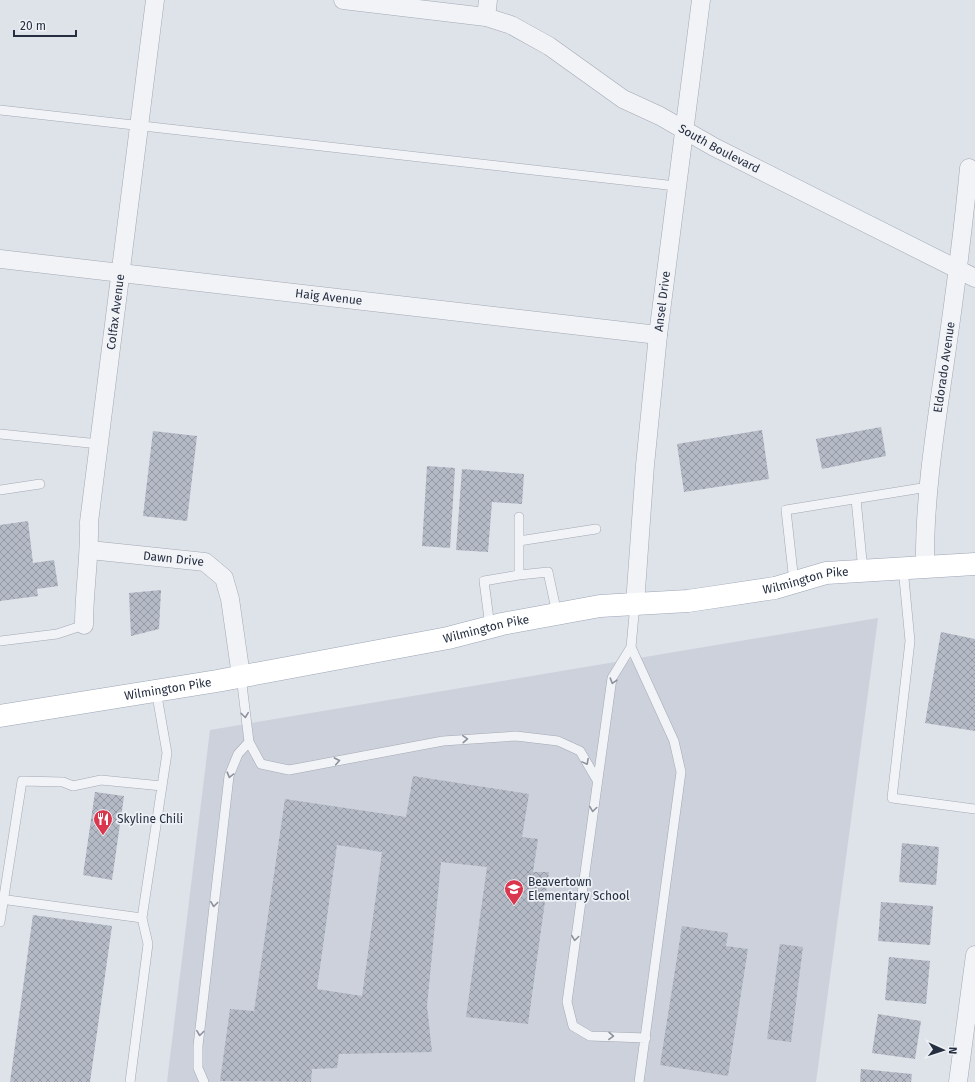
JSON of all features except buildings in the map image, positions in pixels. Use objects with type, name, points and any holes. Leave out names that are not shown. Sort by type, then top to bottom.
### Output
[{"type":"main road","name":"Wilmington Pike","points":[[0,716],[241,676],[448,638],[490,627],[600,606],[695,600],[775,588],[826,572],[864,572],[975,564]]},
{"type":"street","name":"Colfax Avenue","points":[[84,625],[84,597],[90,550],[89,522],[122,272],[138,127],[155,0]]},
{"type":"street","name":"South Boulevard","points":[[343,0],[487,8],[549,46],[623,99],[660,116],[684,130],[975,278]]},
{"type":"street","name":"Ansel Drive","points":[[635,604],[645,465],[658,335],[701,0]]},
{"type":"street","name":"Eldorado Avenue","points":[[925,567],[924,525],[928,487],[958,270],[969,168]]},
{"type":"street","name":"Haig Avenue","points":[[0,259],[658,335]]},
{"type":"street","name":"Dawn Drive","points":[[90,550],[205,562],[224,578],[230,599],[241,676]]},
{"type":"street","points":[[958,1082],[975,955]]},
{"type":"lane","points":[[0,110],[138,127],[676,186]]},
{"type":"lane","points":[[0,434],[99,444]]},
{"type":"lane","points":[[0,490],[40,484]]},
{"type":"lane","points":[[794,582],[786,510],[928,487]]},
{"type":"lane","points":[[856,499],[864,572]]},
{"type":"lane","points":[[519,517],[519,575]]},
{"type":"lane","points":[[519,541],[596,528]]},
{"type":"lane","points":[[903,568],[910,642],[892,798],[975,809]]},
{"type":"lane","points":[[490,627],[484,580],[548,572],[557,614]]},
{"type":"lane","points":[[635,604],[632,647],[674,741],[681,772],[639,1082]]},
{"type":"lane","points":[[0,641],[57,634],[84,625]]},
{"type":"lane","points":[[632,647],[612,678],[596,780],[567,1002],[573,1026],[590,1036],[646,1038]]},
{"type":"lane","points":[[241,676],[249,742],[261,764],[289,770],[443,741],[516,736],[558,741],[580,751],[596,780]]},
{"type":"lane","points":[[130,1082],[148,944],[142,918],[167,753],[156,690]]},
{"type":"lane","points":[[204,1082],[198,1068],[198,1046],[229,776],[238,754],[249,742]]},
{"type":"lane","points":[[0,922],[2,899],[22,781],[63,782],[73,786],[101,780],[162,786]]},
{"type":"lane","points":[[2,899],[142,918]]},
{"type":"shaded area","name":"Beavertown Elementary School","points":[[878,618],[816,1082],[167,1082],[210,730]]},
{"type":"place","name":"Skyline Chili","points":[[103,836]]},
{"type":"place","name":"Beavertown Elementary School","points":[[514,906]]}]
